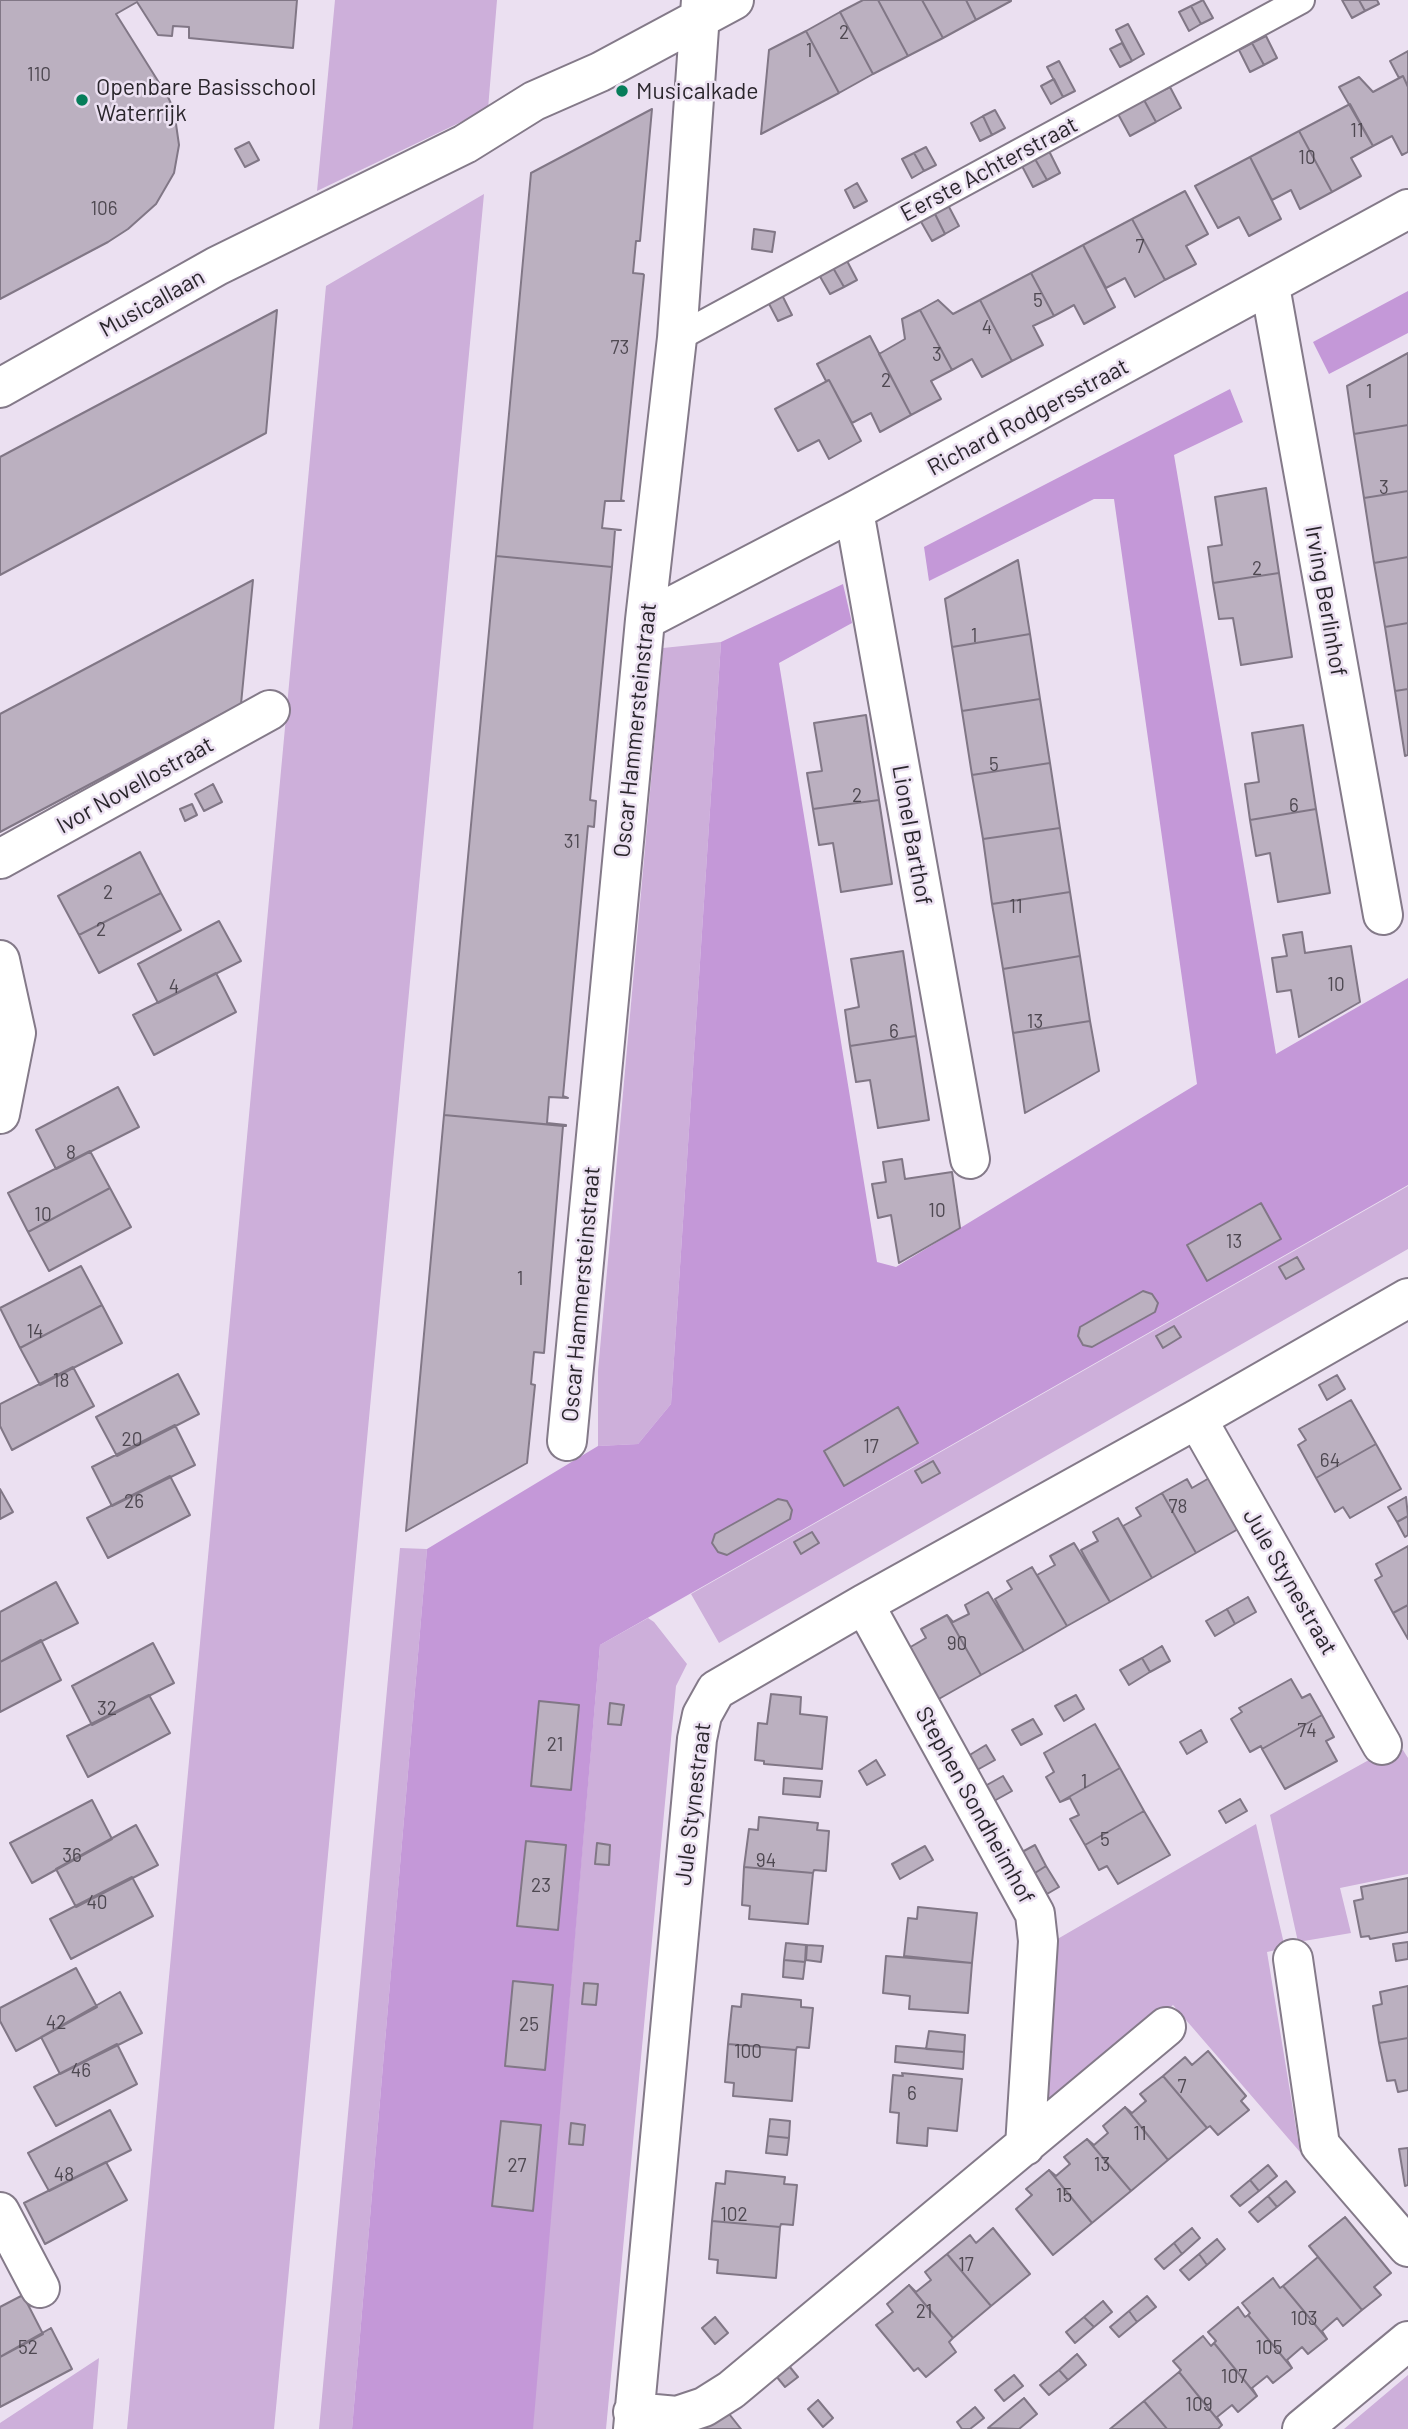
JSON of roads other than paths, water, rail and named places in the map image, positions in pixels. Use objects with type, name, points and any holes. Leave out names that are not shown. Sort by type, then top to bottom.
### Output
[{"type":"street","points":[[699,9],[734,0]]},
{"type":"street","name":"Musicallaan","points":[[0,388],[217,266],[465,144],[534,101],[600,72],[699,9]]},
{"type":"street","name":"Oscar Hammersteinstraat","points":[[567,1441],[645,620],[677,338],[699,9]]},
{"type":"street","name":"Richard Rodgersstraat","points":[[645,620],[854,511],[1408,209]]},
{"type":"street","name":"Irving Berlinhof","points":[[1269,286],[1383,915]]},
{"type":"street","name":"Lionel Barthof","points":[[854,511],[970,1159]]},
{"type":"street","name":"Ivor Novellostraat","points":[[0,859],[270,710]]},
{"type":"street","points":[[0,960],[16,1033],[0,1114]]},
{"type":"street","name":"Jule Stynestraat","points":[[633,2421],[696,1753],[702,1715],[716,1690],[1408,1298]]},
{"type":"street","name":"Jule Stynestraat","points":[[1198,1419],[1382,1745]]},
{"type":"street","name":"Stephen Sondheimhof","points":[[864,1604],[1035,1914],[1038,1941],[1026,2146]]},
{"type":"street","points":[[1293,1959],[1320,2145],[1408,2247]]},
{"type":"street","points":[[633,2421],[677,2416],[704,2407],[731,2390],[1166,2028]]},
{"type":"street","points":[[0,2212],[40,2288]]},
{"type":"street","points":[[1302,2429],[1408,2341]]},
{"type":"lane","name":"Eerste Achterstraat","points":[[677,338],[1301,0]]},
{"type":"place","name":"Musicalkade","points":[[622,91]]},
{"type":"place","name":"Openbare Basisschool Waterrijk","points":[[82,100]]}]
